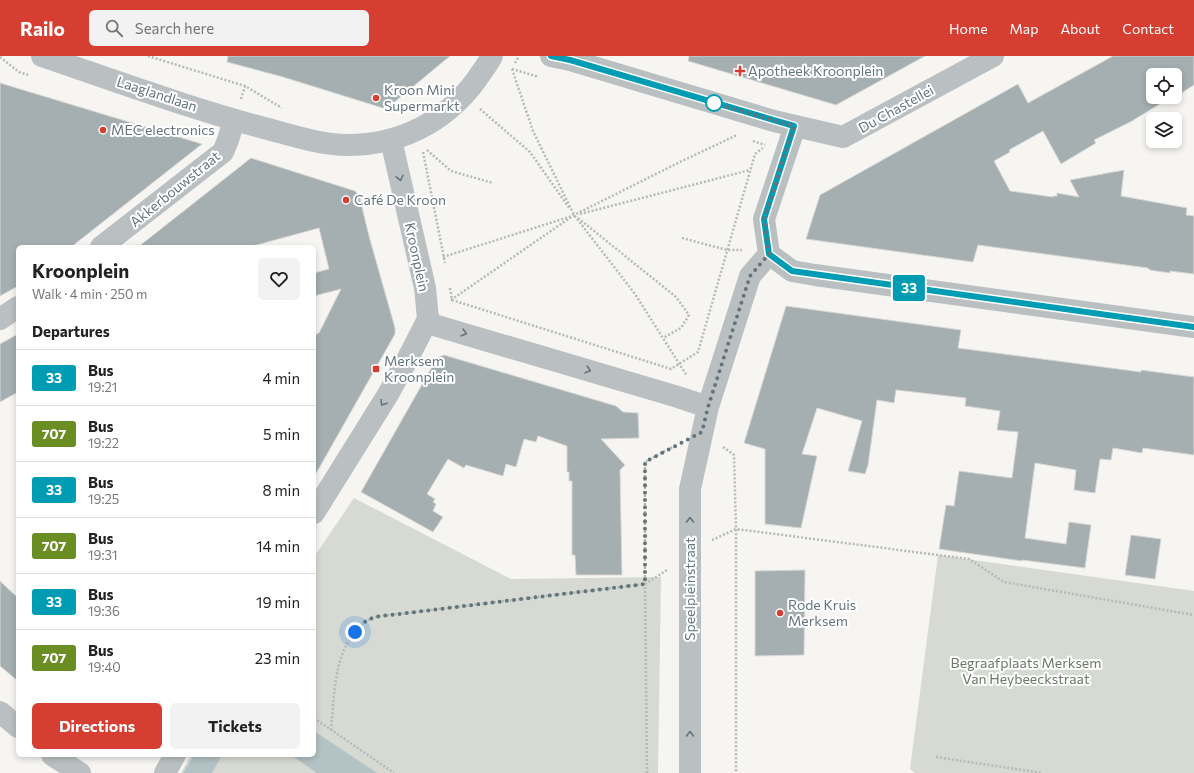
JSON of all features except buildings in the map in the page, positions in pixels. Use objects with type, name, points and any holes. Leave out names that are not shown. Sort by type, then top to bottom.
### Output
[{"type":"street","name":"Laaglandlaan","points":[[42,56],[234,120],[322,143],[363,144],[391,140]]},
{"type":"street","points":[[391,140],[430,124],[451,109],[466,93],[492,56]]},
{"type":"street","points":[[316,510],[387,396],[428,320],[434,325],[708,407],[758,252],[764,219],[794,126],[570,60],[551,56]]},
{"type":"street","name":"Du Chastellei","points":[[794,126],[843,137],[993,56]]},
{"type":"street","name":"Akkerbouwstraat","points":[[104,245],[223,152],[234,120]]},
{"type":"street","name":"Kroonplein","points":[[391,140],[425,288],[428,320]]},
{"type":"street","points":[[758,252],[792,271],[815,275],[1194,327]]},
{"type":"street","points":[[0,319],[16,308]]},
{"type":"street","name":"Speelpleinstraat","points":[[690,773],[690,489],[708,407]]},
{"type":"street","points":[[0,712],[16,725]]},
{"type":"street","points":[[55,757],[80,773]]},
{"type":"street","points":[[165,773],[174,757]]},
{"type":"path","points":[[148,56],[245,86],[284,109]]},
{"type":"path","points":[[512,69],[533,131],[574,215],[676,297],[689,315],[681,328],[663,338]]},
{"type":"path","points":[[476,107],[530,152],[574,215],[635,294],[708,407]]},
{"type":"path","name":"Kroonplein","points":[[428,320],[452,300],[574,215],[737,134],[758,116]]},
{"type":"path","name":"Kroonplein","points":[[445,264],[422,146],[451,170],[493,183]]},
{"type":"path","points":[[452,300],[671,369],[698,352],[755,154],[766,146]]},
{"type":"path","points":[[420,264],[574,215],[750,170]]},
{"type":"path","points":[[682,238],[728,250],[758,252]]},
{"type":"path","name":"Kroonplein","points":[[449,285],[452,300]]},
{"type":"path","points":[[648,773],[645,462],[702,432],[734,455],[736,529],[736,773]]},
{"type":"path","points":[[690,554],[712,540],[736,529],[969,559],[1004,582],[1194,615]]},
{"type":"path","points":[[331,730],[338,667],[347,642],[363,623],[374,617],[645,584]]},
{"type":"path","points":[[316,719],[394,773]]},
{"type":"path","points":[[936,757],[1042,773]]},
{"type":"green space","points":[[354,498],[511,579],[661,577],[658,773],[181,773],[190,757],[316,757],[316,554]]},
{"type":"green space","name":"Begraafplaats Merksem Van Heybeeckstraat","points":[[938,555],[1194,591],[1194,773],[915,773],[910,769]]},
{"type":"shaded area","points":[[316,732],[377,773],[317,773],[294,757],[316,757]]},
{"type":"shaded area","points":[[193,757],[221,757],[212,773],[183,773]]},
{"type":"bus line","name":"33","points":[[551,56],[570,60],[794,126],[764,219],[769,254],[792,271],[1194,327]]},
{"type":"place","name":"Apotheek Kroonplein","points":[[740,71]]},
{"type":"place","name":"Kroon Mini Supermarkt","points":[[376,98]]},
{"type":"place","name":"MEC electronics","points":[[103,130]]},
{"type":"place","name":"Café De Kroon","points":[[346,200]]},
{"type":"place","name":"Merksem Kroonplein","points":[[376,369]]},
{"type":"place","name":"Rode Kruis Merksem","points":[[780,613]]},
{"type":"route","points":[[355,632],[363,623],[374,617],[645,584],[645,462],[702,432],[708,407],[750,276],[769,254],[764,219],[794,126],[714,103]]}]
